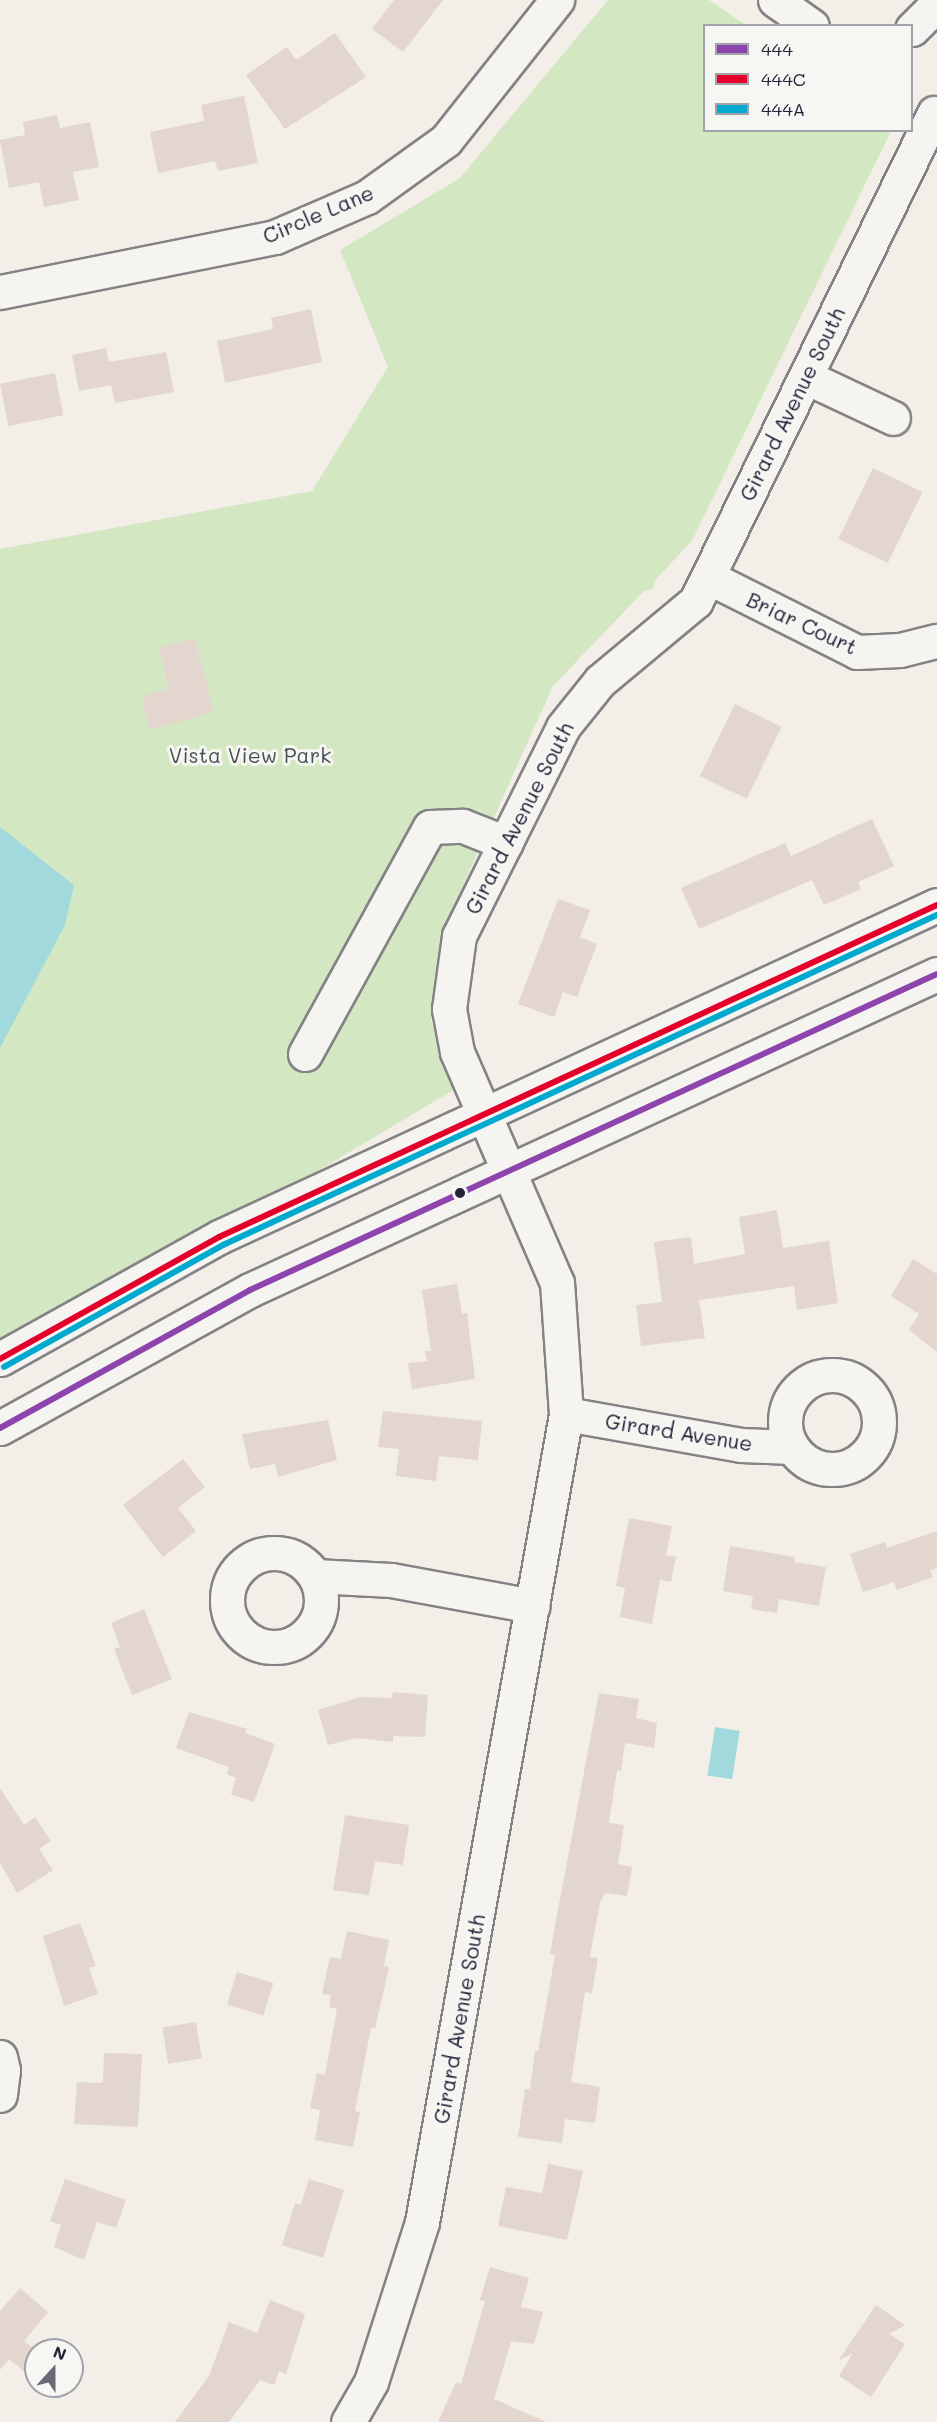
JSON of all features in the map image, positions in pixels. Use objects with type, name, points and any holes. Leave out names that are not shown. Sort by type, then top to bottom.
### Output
[{"type":"street","name":"Circle Lane","points":[[0,292],[275,237],[367,197],[446,140],[557,0]]},
{"type":"street","points":[[775,0],[809,24]]},
{"type":"street","points":[[913,28],[937,4]]},
{"type":"street","name":"Girard Avenue South","points":[[348,2422],[371,2382],[422,2222],[566,1414],[557,1283],[457,1052],[448,1010],[459,936],[563,727],[600,681],[696,601],[806,377],[928,108]]},
{"type":"street","points":[[806,377],[893,418]]},
{"type":"street","name":"Briar Court","points":[[708,577],[857,652],[900,650],[937,641]]},
{"type":"street","points":[[305,1054],[430,827],[463,826],[506,843]]},
{"type":"street","points":[[0,1359],[219,1237],[483,1112],[937,905]]},
{"type":"street","points":[[0,1428],[250,1290],[508,1169],[937,974]]},
{"type":"street","name":"Girard Avenue","points":[[566,1414],[741,1445],[792,1447]]},
{"type":"street","points":[[315,1576],[391,1580],[533,1606]]},
{"type":"street","points":[[0,2057],[3,2070],[0,2095]]},
{"type":"green space","name":"Vista View Park","points":[[608,0],[709,0],[745,24],[703,24],[703,132],[891,132],[692,541],[657,578],[652,589],[643,592],[553,686],[444,928],[431,1021],[457,1088],[0,1360],[0,549],[312,491],[388,367],[340,250],[460,178]]},
{"type":"water","points":[[0,827],[74,885],[65,925],[0,1048]]},
{"type":"water","points":[[715,1727],[740,1731],[732,1779],[707,1775]]},
{"type":"building","points":[[394,0],[443,0],[403,52],[372,29]]},
{"type":"building","points":[[335,33],[366,77],[285,129],[246,75],[287,47],[296,60]]},
{"type":"building","points":[[244,96],[258,163],[218,171],[215,161],[158,173],[150,132],[204,121],[201,105]]},
{"type":"building","points":[[57,115],[60,128],[90,122],[99,167],[73,172],[79,200],[44,207],[39,182],[9,188],[0,140],[25,135],[23,122]]},
{"type":"building","points":[[311,309],[322,362],[225,383],[217,341],[273,329],[271,318]]},
{"type":"building","points":[[106,348],[109,362],[166,352],[174,392],[115,403],[111,385],[79,391],[72,355]]},
{"type":"building","points":[[55,373],[63,415],[8,426],[0,384]]},
{"type":"building","points":[[873,468],[922,492],[888,563],[838,539]]},
{"type":"building","points":[[195,638],[214,712],[149,730],[142,703],[147,694],[169,688],[158,648]]},
{"type":"building","points":[[735,704],[782,727],[747,799],[700,776]]},
{"type":"building","points":[[872,819],[894,866],[858,882],[861,889],[824,905],[812,880],[699,929],[681,888],[785,843],[791,856]]},
{"type":"building","points":[[558,899],[590,910],[580,937],[597,944],[577,997],[563,992],[554,1017],[518,1004]]},
{"type":"building","points":[[777,1210],[783,1248],[829,1241],[838,1303],[797,1310],[794,1286],[699,1300],[705,1338],[641,1346],[636,1305],[662,1302],[654,1242],[691,1237],[694,1264],[745,1254],[739,1217]]},
{"type":"building","points":[[913,1259],[937,1274],[937,1352],[909,1330],[919,1314],[891,1296]]},
{"type":"building","points":[[457,1284],[462,1314],[467,1313],[475,1379],[412,1389],[408,1363],[427,1361],[425,1351],[431,1351],[422,1290]]},
{"type":"building","points":[[383,1411],[482,1421],[478,1460],[439,1456],[436,1481],[396,1476],[399,1449],[378,1447]]},
{"type":"building","points":[[328,1420],[337,1460],[278,1477],[275,1464],[250,1469],[242,1434]]},
{"type":"building","points":[[183,1459],[205,1487],[178,1508],[196,1531],[163,1557],[123,1505]]},
{"type":"building","points":[[629,1518],[672,1526],[666,1555],[676,1557],[671,1582],[660,1580],[652,1624],[620,1617],[625,1588],[616,1586]]},
{"type":"building","points":[[937,1531],[937,1568],[930,1570],[933,1577],[897,1590],[894,1582],[863,1592],[850,1554],[885,1542],[887,1548]]},
{"type":"building","points":[[730,1546],[795,1557],[794,1562],[826,1567],[819,1606],[779,1599],[777,1613],[751,1609],[753,1596],[723,1591]]},
{"type":"building","points":[[144,1609],[172,1679],[132,1695],[114,1649],[120,1647],[111,1623]]},
{"type":"building","points":[[393,1692],[428,1695],[425,1737],[393,1736],[393,1742],[357,1738],[328,1745],[318,1710],[361,1697],[392,1698]]},
{"type":"building","points":[[599,1693],[639,1699],[636,1718],[657,1723],[654,1748],[625,1743],[621,1771],[617,1770],[609,1823],[624,1825],[618,1864],[632,1867],[627,1896],[605,1893],[600,1902],[590,1957],[598,1958],[592,1993],[585,1992],[571,2082],[600,2087],[595,2123],[565,2119],[562,2143],[518,2137],[525,2089],[530,2089],[535,2051],[538,2051],[555,1955],[550,1954]]},
{"type":"building","points":[[189,1712],[247,1729],[245,1733],[275,1744],[254,1802],[231,1794],[236,1778],[227,1774],[229,1767],[176,1748]]},
{"type":"building","points":[[0,1788],[24,1825],[35,1817],[51,1841],[39,1849],[53,1870],[17,1893],[0,1863]]},
{"type":"building","points":[[345,1815],[409,1825],[403,1865],[375,1861],[369,1895],[333,1890]]},
{"type":"building","points":[[80,1923],[96,1966],[89,1968],[98,1994],[64,2006],[43,1936]]},
{"type":"building","points":[[347,1931],[389,1940],[384,1966],[389,1967],[375,2029],[371,2028],[355,2111],[360,2112],[353,2147],[315,2140],[320,2110],[310,2108],[317,2073],[325,2075],[337,2009],[329,2007],[331,1995],[322,1994],[330,1957],[341,1959]]},
{"type":"building","points":[[237,1972],[273,1983],[263,2016],[227,2005]]},
{"type":"building","points":[[196,2022],[202,2059],[168,2064],[162,2027]]},
{"type":"building","points":[[104,2053],[142,2054],[138,2127],[74,2124],[77,2082],[103,2083]]},
{"type":"building","points":[[548,2164],[583,2171],[567,2240],[498,2226],[506,2187],[542,2193]]},
{"type":"building","points":[[65,2179],[126,2200],[116,2228],[97,2222],[84,2260],[54,2247],[61,2225],[50,2221]]},
{"type":"building","points":[[309,2179],[344,2190],[323,2258],[282,2245],[295,2203],[301,2205]]},
{"type":"building","points":[[490,2267],[529,2278],[521,2307],[543,2312],[534,2344],[511,2341],[494,2399],[546,2422],[438,2422],[456,2382],[461,2384],[485,2301],[480,2300]]},
{"type":"building","points":[[20,2288],[48,2312],[26,2338],[24,2338],[24,2371],[9,2359],[0,2370],[0,2311]]},
{"type":"building","points":[[270,2300],[305,2314],[286,2374],[279,2371],[274,2385],[260,2380],[229,2422],[175,2422],[209,2376],[229,2322],[257,2333]]},
{"type":"building","points":[[876,2305],[905,2325],[889,2334],[905,2344],[871,2397],[839,2376],[853,2353],[838,2361]]},
{"type":"transit line","name":"444C","points":[[0,1359],[219,1237],[937,905]]},
{"type":"transit line","name":"444A","points":[[4,1367],[223,1245],[937,915]]},
{"type":"transit line","name":"444","points":[[0,1428],[250,1290],[937,974]]}]
